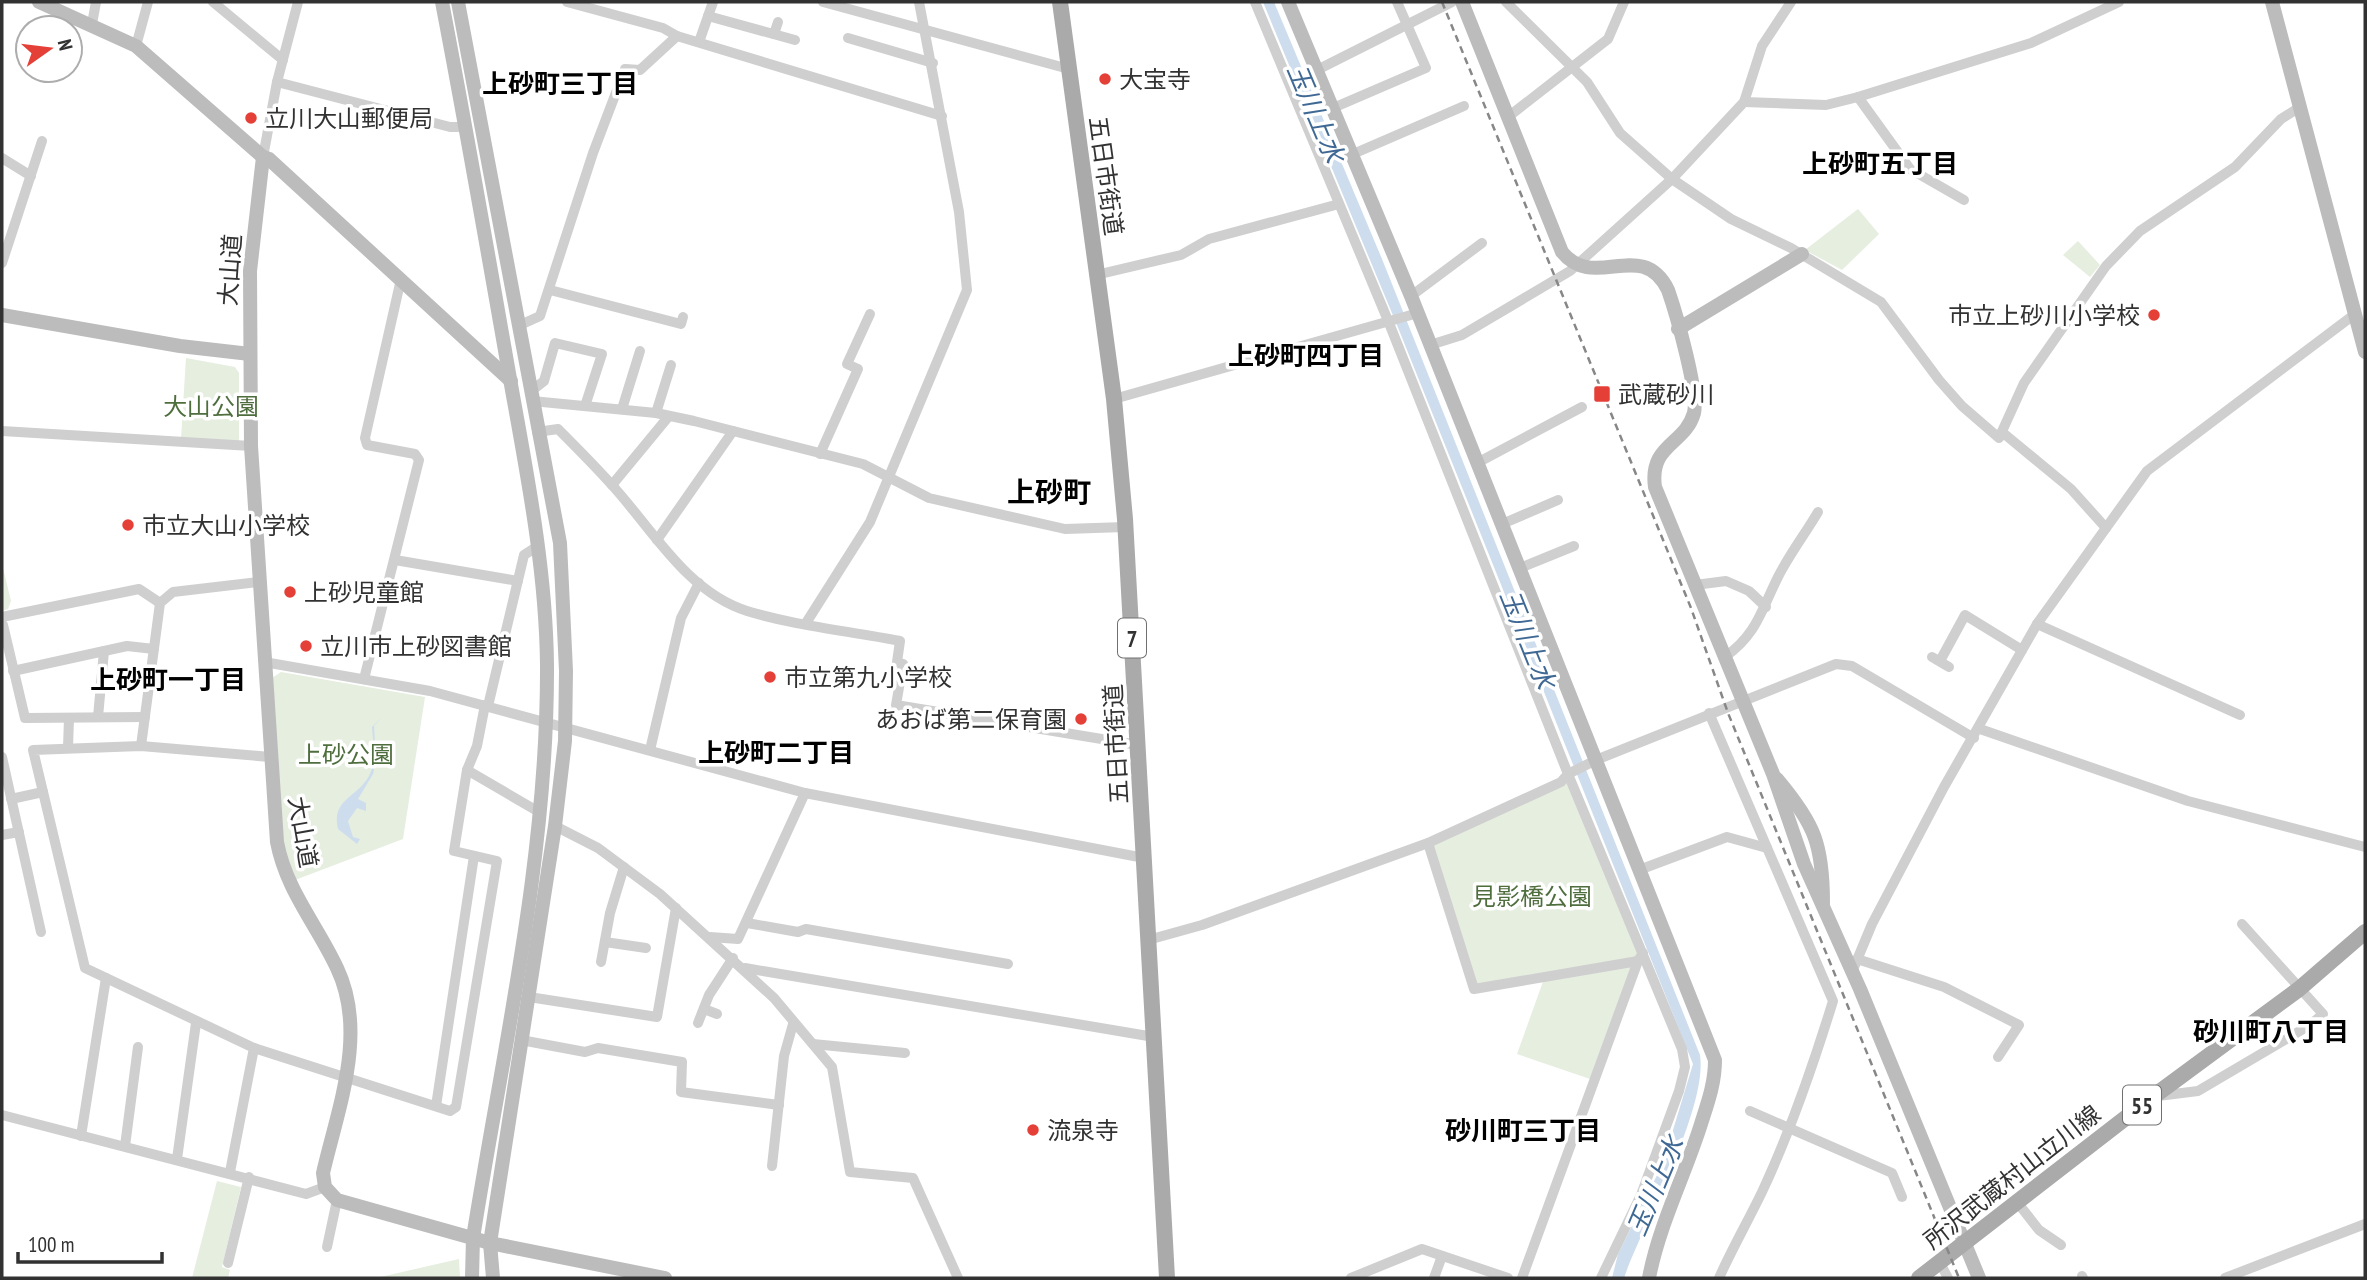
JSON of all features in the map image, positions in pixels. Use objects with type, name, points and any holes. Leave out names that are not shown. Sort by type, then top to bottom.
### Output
[{"type":"main road","name":"五日市街道","points":[[1060,2],[1114,400],[1110,418],[1125,527],[1167,1278]]},
{"type":"main road","name":"所沢武蔵村山立川線","points":[[1919,1278],[2154,1096],[2299,989],[2365,932]]},
{"type":"street","points":[[39,2],[136,46],[263,157],[269,159],[510,380],[531,396],[585,406],[656,413],[733,431],[863,464],[929,498],[1065,529],[1125,527]]},
{"type":"street","points":[[92,24],[96,2]]},
{"type":"street","points":[[136,46],[148,2]]},
{"type":"street","points":[[214,2],[283,60]]},
{"type":"street","points":[[263,157],[277,82],[299,2]]},
{"type":"street","points":[[442,2],[510,380],[538,546],[545,606],[545,723],[539,812],[525,923],[473,1238],[472,1278]]},
{"type":"street","points":[[458,2],[560,543],[565,727],[555,826],[491,1243],[493,1278]]},
{"type":"street","points":[[567,2],[663,28],[677,36],[942,116]]},
{"type":"street","points":[[699,42],[713,2]]},
{"type":"street","points":[[823,2],[1069,69]]},
{"type":"street","points":[[806,623],[870,522],[887,475],[915,419],[968,281],[933,63],[919,2]]},
{"type":"street","points":[[1255,2],[1339,204],[1392,322],[1571,772],[1641,957],[1682,1049],[1685,1067],[1679,1090],[1641,1195],[1601,1278]]},
{"type":"street","points":[[1288,2],[1411,296],[1415,314],[1430,345],[1520,568],[1594,762],[1711,1047],[1714,1085],[1689,1161],[1656,1244],[1649,1278]]},
{"type":"street","points":[[1333,108],[1426,68],[1397,2]]},
{"type":"street","points":[[1317,71],[1452,2]]},
{"type":"street","points":[[1462,2],[1562,252],[1575,264],[1596,269],[1634,264],[1655,272],[1668,290],[1695,395],[1694,412],[1687,428],[1660,454],[1654,480],[1773,775],[1790,829],[1823,905],[1855,965],[1979,1278]]},
{"type":"street","points":[[1506,2],[1591,86],[1620,133],[1672,179],[1731,219],[1802,254],[1881,302],[1939,380],[1962,406],[1999,438],[2024,383],[2080,298],[2121,249],[2169,210],[2235,167],[2281,119],[2300,107]]},
{"type":"street","points":[[1508,117],[1608,39],[1624,2]]},
{"type":"street","points":[[1430,345],[1462,335],[1567,273],[1672,179],[1744,102],[1762,46],[1791,2]]},
{"type":"street","points":[[1744,102],[1826,105],[1858,97],[2031,43],[2119,2]]},
{"type":"street","points":[[2272,2],[2365,352]]},
{"type":"street","points":[[708,16],[795,40]]},
{"type":"street","points":[[774,34],[778,22]]},
{"type":"street","points":[[517,326],[540,316],[589,164],[625,69],[640,70],[677,36]]},
{"type":"street","points":[[848,38],[933,63]]},
{"type":"street","points":[[277,82],[450,127],[466,127]]},
{"type":"street","points":[[1858,97],[1910,169],[1964,200]]},
{"type":"street","points":[[1353,154],[1464,106]]},
{"type":"street","points":[[2,263],[42,141]]},
{"type":"street","name":"大山道","points":[[263,157],[250,271],[251,446],[270,757],[280,859],[295,894],[337,967],[347,998],[351,1039],[345,1078],[323,1173],[325,1187]]},
{"type":"street","points":[[2,158],[31,176]]},
{"type":"street","points":[[1096,275],[1181,256],[1209,239],[1339,204]]},
{"type":"street","points":[[1411,296],[1482,243]]},
{"type":"street","points":[[1678,329],[1802,254]]},
{"type":"street","points":[[364,680],[419,460],[415,454],[367,445],[365,438],[401,279]]},
{"type":"street","points":[[550,290],[681,324],[683,317]]},
{"type":"street","points":[[820,454],[858,369],[847,364],[870,314]]},
{"type":"street","points":[[1114,400],[1415,314]]},
{"type":"street","points":[[1855,965],[1872,924],[1938,799],[2037,624],[2147,471],[2355,314]]},
{"type":"street","points":[[2,315],[180,346],[250,354]]},
{"type":"street","points":[[531,396],[544,381],[555,344],[602,354],[585,406]]},
{"type":"street","points":[[622,409],[640,351]]},
{"type":"street","points":[[656,413],[671,365]]},
{"type":"street","points":[[1477,463],[1582,407]]},
{"type":"street","points":[[612,485],[669,416]]},
{"type":"street","points":[[537,432],[558,429],[699,583],[744,610],[900,641],[897,662],[903,664],[896,705],[1138,745]]},
{"type":"street","points":[[2,431],[251,446]]},
{"type":"street","points":[[657,540],[733,431]]},
{"type":"street","points":[[2003,432],[2071,489],[2106,528]]},
{"type":"street","points":[[1502,524],[1558,500]]},
{"type":"street","points":[[1725,657],[1745,641],[1766,607],[1778,577],[1818,512]]},
{"type":"street","points":[[270,757],[141,746],[33,750],[85,968],[162,1002],[196,1023],[254,1048],[450,1111],[456,1108],[497,861],[454,851],[467,770],[477,746],[524,555],[538,546]]},
{"type":"street","points":[[1520,568],[1574,546]]},
{"type":"street","points":[[395,560],[518,581]]},
{"type":"street","points":[[1695,585],[1726,581],[1749,591],[1766,607]]},
{"type":"street","points":[[141,746],[160,603],[173,592],[258,582]]},
{"type":"street","points":[[650,750],[681,618],[699,583]]},
{"type":"street","points":[[145,717],[24,718],[2,621],[139,589],[160,603]]},
{"type":"street","points":[[1940,662],[1965,615],[2022,650]]},
{"type":"street","points":[[2037,624],[2240,715]]},
{"type":"street","points":[[13,671],[127,646],[154,649]]},
{"type":"street","points":[[98,717],[104,651]]},
{"type":"street","points":[[264,662],[487,706],[805,793],[1144,858]]},
{"type":"street","points":[[1148,940],[1202,925],[1428,843],[1561,782],[1571,772],[1594,762],[1827,666],[1843,663],[1977,733],[2188,802],[2365,847]]},
{"type":"street","points":[[1709,713],[1833,1001],[1808,1080],[1762,1192],[1718,1278]]},
{"type":"street","points":[[68,748],[69,718]]},
{"type":"street","points":[[2,757],[41,932]]},
{"type":"street","points":[[467,770],[539,812]]},
{"type":"street","points":[[1773,775],[1811,824],[1817,839],[1823,905]]},
{"type":"street","points":[[11,799],[43,792]]},
{"type":"street","points":[[709,937],[738,939],[805,793]]},
{"type":"street","points":[[555,826],[578,836],[624,867],[745,968],[774,998],[793,1024],[832,1067],[850,1172],[913,1178],[958,1278]]},
{"type":"street","points":[[2,835],[19,832]]},
{"type":"street","points":[[1639,870],[1727,837],[1767,848]]},
{"type":"street","points":[[1428,843],[1474,989],[1641,957]]},
{"type":"street","points":[[436,1106],[474,856]]},
{"type":"street","points":[[601,962],[624,867]]},
{"type":"street","points":[[528,998],[657,1017],[676,908]]},
{"type":"street","points":[[747,923],[798,932],[806,929],[1008,964]]},
{"type":"street","points":[[2154,1096],[2198,1091],[2310,1025],[2323,1014],[2242,923]]},
{"type":"street","points":[[605,942],[646,948]]},
{"type":"street","points":[[1522,1278],[1641,957]]},
{"type":"street","points":[[698,1023],[733,958]]},
{"type":"street","points":[[1855,965],[1944,987],[2019,1025],[1997,1057]]},
{"type":"street","points":[[745,968],[1154,1037]]},
{"type":"street","points":[[80,1136],[106,978]]},
{"type":"street","points":[[704,1009],[718,1014]]},
{"type":"street","points":[[177,1158],[196,1023]]},
{"type":"street","points":[[772,1166],[784,1056],[793,1024]]},
{"type":"street","points":[[521,1040],[585,1052],[598,1048],[682,1062],[681,1092],[779,1105]]},
{"type":"street","points":[[813,1044],[905,1053]]},
{"type":"street","points":[[125,1146],[138,1047]]},
{"type":"street","points":[[230,1172],[254,1048]]},
{"type":"street","points":[[1750,1111],[1892,1173],[1902,1197]]},
{"type":"street","points":[[2,1115],[177,1158],[306,1194],[325,1187],[337,1200],[491,1243],[665,1278]]},
{"type":"street","points":[[228,1263],[249,1177]]},
{"type":"street","points":[[327,1247],[337,1200]]},
{"type":"street","points":[[2017,1202],[2039,1230],[2061,1245]]},
{"type":"street","points":[[2225,1278],[2365,1224]]},
{"type":"street","points":[[1351,1278],[1422,1249],[1508,1278]]},
{"type":"street","points":[[1434,1278],[1442,1256]]},
{"type":"street","points":[[1940,1263],[1948,1278]]},
{"type":"green space","points":[[1858,209],[1879,234],[1842,270],[1805,250]]},
{"type":"green space","points":[[2078,241],[2100,265],[2090,277],[2063,255]]},
{"type":"green space","name":"大山公園","points":[[186,358],[235,367],[239,373],[239,442],[181,439]]},
{"type":"green space","points":[[2,564],[11,601],[8,609],[2,611]]},
{"type":"green space","name":"上砂公園","points":[[281,672],[425,697],[403,839],[295,880],[284,853],[272,678]]},
{"type":"green space","name":"見影橋公園","points":[[1572,776],[1640,953],[1593,1080],[1517,1054],[1545,976],[1476,985],[1431,846]]},
{"type":"green space","points":[[217,1181],[241,1187],[222,1267],[230,1270],[228,1278],[192,1278]]},
{"type":"green space","points":[[459,1259],[460,1278],[376,1278]]},
{"type":"water","name":"玉川上水","points":[[1263,2],[1274,2],[1382,259],[1700,1055],[1700,1078],[1684,1135],[1624,1278],[1612,1278],[1618,1254],[1663,1163],[1693,1064],[1399,330]]},
{"type":"water","points":[[382,717],[374,726],[376,761],[373,774],[358,799],[366,803],[366,811],[357,808],[348,821],[353,837],[360,839],[357,844],[338,829],[338,811],[369,776],[374,758],[372,727]]},
{"type":"railway","points":[[1442,2],[1691,608],[1728,713],[1959,1278]]},
{"type":"place","name":"大宝寺","points":[[1105,79]]},
{"type":"place","name":"立川大山郵便局","points":[[251,118]]},
{"type":"place","name":"市立上砂川小学校","points":[[2154,315]]},
{"type":"place","name":"武蔵砂川","points":[[1602,394]]},
{"type":"place","name":"市立大山小学校","points":[[128,525]]},
{"type":"place","name":"上砂児童館","points":[[290,592]]},
{"type":"place","name":"立川市上砂図書館","points":[[306,646]]},
{"type":"place","name":"市立第九小学校","points":[[770,677]]},
{"type":"place","name":"あおば第二保育園","points":[[1081,719]]},
{"type":"place","name":"流泉寺","points":[[1033,1130]]},
{"type":"district","name":"上砂町三丁目","points":[[560,83]]},
{"type":"district","name":"上砂町五丁目","points":[[1880,163]]},
{"type":"district","name":"上砂町四丁目","points":[[1306,355]]},
{"type":"district","name":"上砂町","points":[[1049,491]]},
{"type":"district","name":"上砂町一丁目","points":[[168,679]]},
{"type":"district","name":"上砂町二丁目","points":[[776,752]]},
{"type":"district","name":"砂川町八丁目","points":[[2271,1031]]},
{"type":"district","name":"砂川町三丁目","points":[[1523,1130]]}]
